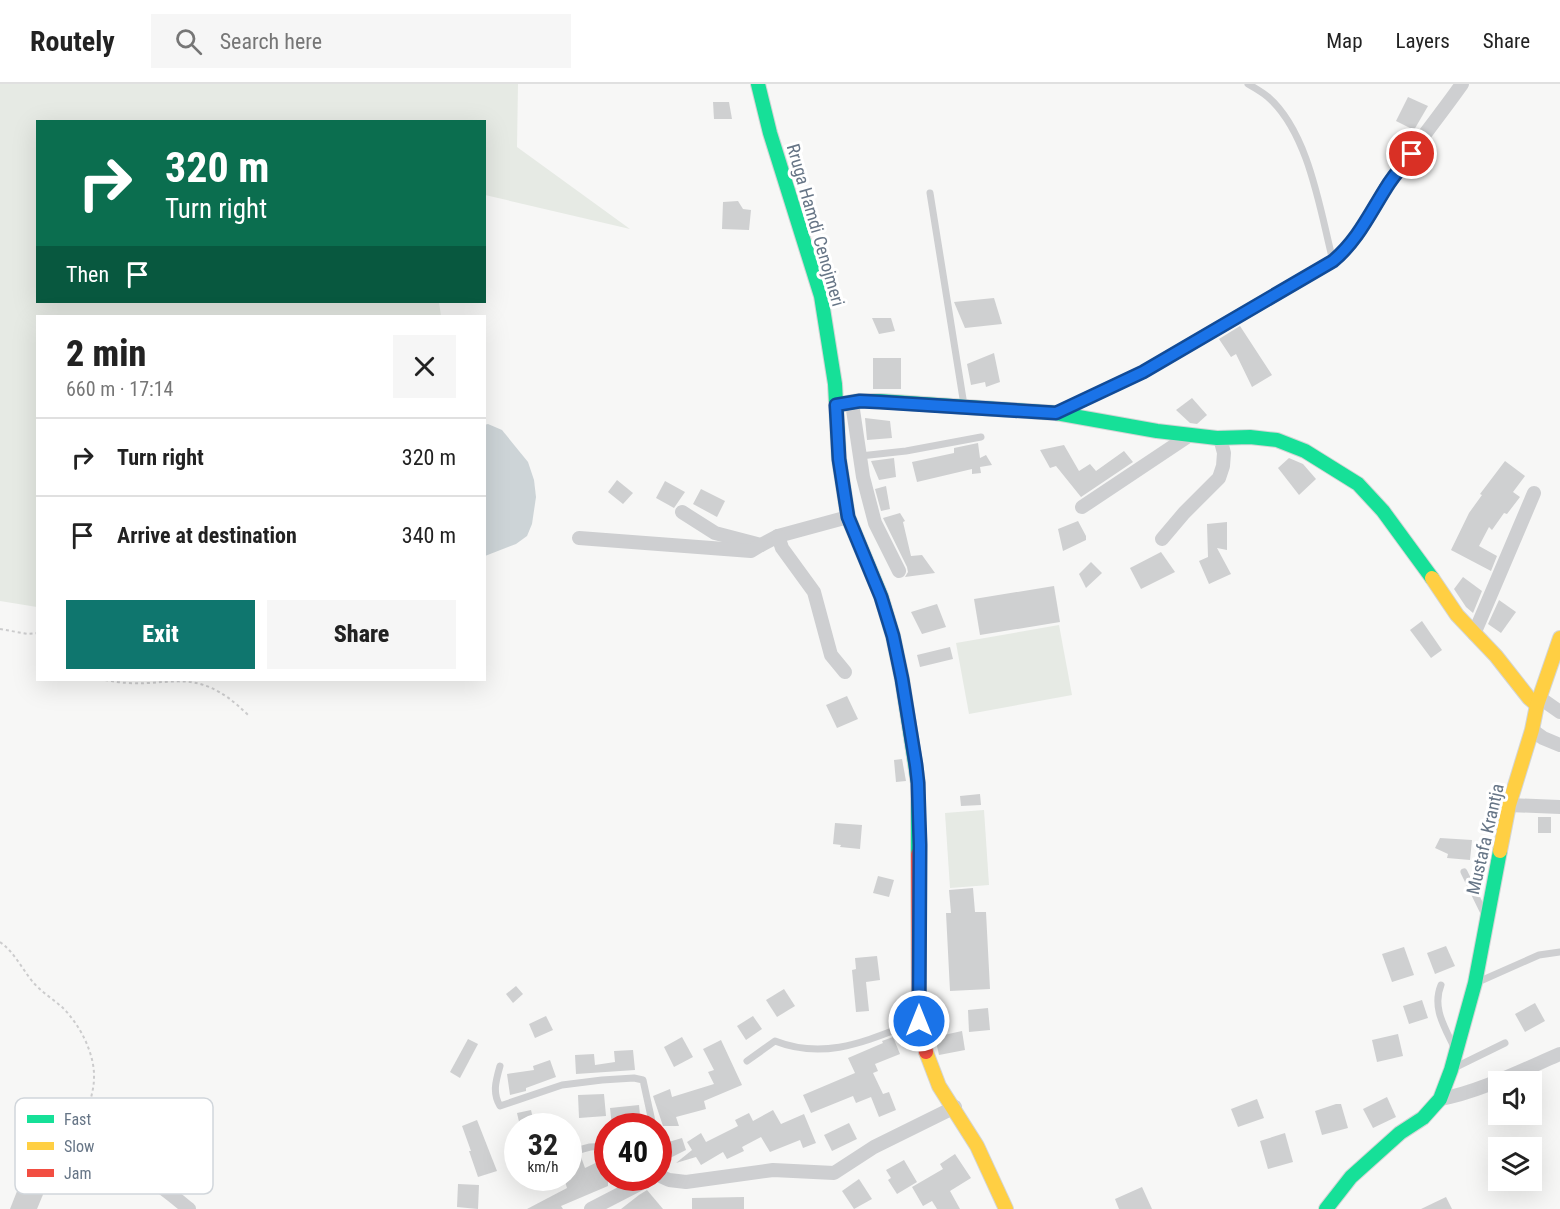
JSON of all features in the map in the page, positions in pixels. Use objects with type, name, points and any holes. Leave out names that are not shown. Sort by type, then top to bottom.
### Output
[{"type":"street","name":"Rruga Hamdi Cenojmeri","points":[[758,84],[770,133],[822,296],[835,384],[839,459],[848,517],[881,597],[893,636],[911,729],[919,804],[919,1021],[927,1057],[939,1086],[955,1107],[977,1146],[1006,1209]]},
{"type":"street","points":[[1056,413],[1143,372],[1333,261],[1348,248],[1363,229],[1387,187],[1462,84]]},
{"type":"street","points":[[836,405],[880,402],[1056,413],[1190,435],[1220,438],[1250,437],[1290,444],[1328,464],[1358,484],[1383,511],[1425,568],[1445,600],[1496,656],[1529,698],[1560,712]]},
{"type":"street","points":[[852,403],[860,456],[875,523],[899,571]]},
{"type":"street","points":[[1082,507],[1190,435]]},
{"type":"street","points":[[1162,539],[1219,478],[1224,453],[1220,438]]},
{"type":"street","points":[[1474,634],[1534,493]]},
{"type":"street","points":[[682,512],[715,533],[761,545]]},
{"type":"street","points":[[579,538],[751,550],[778,536],[848,517]]},
{"type":"street","points":[[778,536],[782,548],[813,592],[831,655],[845,672]]},
{"type":"street","name":"Mustafa Krantja","points":[[1440,1099],[1451,1070],[1474,983],[1509,805],[1560,638]]},
{"type":"street","points":[[1532,730],[1543,738],[1560,745]]},
{"type":"street","points":[[1509,805],[1560,807]]},
{"type":"street","points":[[1326,1209],[1351,1178],[1400,1133],[1423,1118],[1440,1099],[1511,1075],[1560,1054]]},
{"type":"street","points":[[672,1180],[686,1182],[773,1170],[834,1173],[874,1147],[955,1107]]},
{"type":"street","points":[[591,1209],[626,1191]]},
{"type":"street","points":[[171,1194],[189,1209]]},
{"type":"lane","points":[[1248,84],[1268,98],[1285,117],[1304,154],[1333,261]]},
{"type":"lane","points":[[930,193],[965,408]]},
{"type":"lane","points":[[860,456],[906,452],[981,437]]},
{"type":"lane","points":[[1464,872],[1486,918]]},
{"type":"lane","points":[[1474,983],[1539,955],[1560,952]]},
{"type":"lane","points":[[1441,986],[1437,994],[1437,1006],[1456,1050]]},
{"type":"lane","points":[[747,1060],[776,1041],[801,1048],[834,1050],[919,1021]]},
{"type":"lane","points":[[1451,1070],[1505,1043]]},
{"type":"lane","points":[[500,1066],[495,1085],[500,1106],[562,1085],[634,1078],[644,1080],[650,1113]]},
{"type":"path","points":[[0,629],[36,633]]},
{"type":"path","points":[[126,681],[191,681],[221,692],[248,715]]},
{"type":"path","points":[[0,942],[11,950],[36,985],[66,1011],[91,1049],[94,1083],[91,1098]]},
{"type":"shaded area","points":[[0,84],[518,84],[517,147],[630,229],[486,195],[486,120],[36,120],[36,303],[439,303],[441,315],[36,315],[36,607],[0,601]]},
{"type":"shaded area","points":[[486,424],[502,430],[528,462],[534,480],[536,497],[532,524],[527,536],[516,544],[486,556]]},
{"type":"shaded area","points":[[1059,625],[1072,695],[969,714],[956,643]]},
{"type":"shaded area","points":[[984,810],[989,885],[950,888],[945,813]]},
{"type":"building","points":[[1408,97],[1428,106],[1414,130],[1396,121]]},
{"type":"building","points":[[713,102],[729,102],[732,119],[714,119]]},
{"type":"building","points":[[738,201],[743,209],[751,210],[749,230],[722,229],[723,202]]},
{"type":"building","points":[[994,298],[1002,324],[965,328],[954,302]]},
{"type":"building","points":[[872,318],[891,318],[895,331],[879,334]]},
{"type":"building","points":[[1240,326],[1272,375],[1252,387],[1236,354],[1231,357],[1219,339]]},
{"type":"building","points":[[994,353],[1000,382],[986,387],[985,382],[971,385],[967,364]]},
{"type":"building","points":[[873,358],[901,358],[901,389],[873,389]]},
{"type":"building","points":[[1192,398],[1207,415],[1197,424],[1190,423],[1176,410]]},
{"type":"building","points":[[865,418],[890,421],[892,438],[867,440]]},
{"type":"building","points":[[978,443],[980,458],[986,455],[992,465],[980,467],[981,473],[972,474],[972,469],[917,482],[912,462],[954,453],[954,448]]},
{"type":"building","points":[[1064,445],[1079,471],[1090,464],[1096,471],[1124,451],[1133,462],[1081,497],[1056,466],[1050,468],[1040,450]]},
{"type":"building","points":[[894,458],[896,477],[879,480],[871,461]]},
{"type":"building","points":[[1289,458],[1303,464],[1316,479],[1299,495],[1278,468]]},
{"type":"building","points":[[1505,461],[1525,476],[1513,492],[1520,497],[1507,514],[1504,513],[1492,530],[1489,527],[1479,546],[1497,556],[1491,571],[1451,550],[1469,513],[1482,495],[1480,494]]},
{"type":"building","points":[[617,480],[633,493],[623,504],[608,492]]},
{"type":"building","points":[[665,481],[685,492],[674,508],[656,498]]},
{"type":"building","points":[[886,486],[890,509],[881,511],[875,489]]},
{"type":"building","points":[[701,489],[725,501],[717,517],[693,504]]},
{"type":"building","points":[[900,513],[905,521],[903,522],[911,556],[922,555],[935,573],[905,577],[908,572],[907,567],[883,518]]},
{"type":"building","points":[[1078,521],[1086,540],[1063,551],[1058,529]]},
{"type":"building","points":[[1227,522],[1227,550],[1217,548],[1231,574],[1209,584],[1199,561],[1208,557],[1207,524]]},
{"type":"building","points":[[1161,552],[1175,572],[1141,589],[1130,568]]},
{"type":"building","points":[[1091,562],[1102,573],[1086,588],[1079,574]]},
{"type":"building","points":[[1463,577],[1482,591],[1473,613],[1454,589]]},
{"type":"building","points":[[1054,586],[1060,622],[980,635],[974,599]]},
{"type":"building","points":[[1499,600],[1516,612],[1501,633],[1488,624]]},
{"type":"building","points":[[937,604],[946,627],[922,634],[911,612]]},
{"type":"building","points":[[1422,621],[1442,650],[1431,658],[1410,630]]},
{"type":"building","points":[[950,647],[953,659],[920,667],[917,655]]},
{"type":"building","points":[[847,696],[858,719],[837,728],[826,705]]},
{"type":"building","points":[[902,759],[906,781],[896,782],[894,760]]},
{"type":"building","points":[[980,794],[981,805],[961,806],[960,796]]},
{"type":"building","points":[[1538,817],[1551,817],[1551,833],[1538,833]]},
{"type":"building","points":[[835,823],[862,825],[860,849],[833,844]]},
{"type":"building","points":[[1440,838],[1472,840],[1470,860],[1447,858],[1448,854],[1435,848]]},
{"type":"building","points":[[878,876],[894,880],[889,897],[873,893]]},
{"type":"building","points":[[973,888],[975,912],[986,912],[990,989],[950,991],[946,913],[951,913],[949,890]]},
{"type":"building","points":[[1446,946],[1455,966],[1435,974],[1427,953]]},
{"type":"building","points":[[1404,947],[1414,975],[1392,982],[1382,954]]},
{"type":"building","points":[[877,956],[880,980],[866,982],[869,1011],[856,1012],[852,970],[856,969],[855,958]]},
{"type":"building","points":[[516,986],[523,994],[513,1003],[506,994]]},
{"type":"building","points":[[784,989],[795,1006],[777,1017],[766,1000]]},
{"type":"building","points":[[1422,1000],[1428,1018],[1409,1024],[1403,1006]]},
{"type":"building","points":[[1535,1003],[1545,1021],[1525,1032],[1515,1014]]},
{"type":"building","points":[[988,1008],[990,1030],[969,1032],[968,1010]]},
{"type":"building","points":[[546,1016],[553,1030],[535,1038],[529,1024]]},
{"type":"building","points":[[753,1016],[762,1029],[746,1040],[737,1026]]},
{"type":"building","points":[[962,1031],[965,1050],[939,1055],[935,1037]]},
{"type":"building","points":[[1398,1034],[1403,1056],[1377,1062],[1372,1040]]},
{"type":"building","points":[[682,1037],[693,1057],[674,1067],[664,1047]]},
{"type":"building","points":[[893,1037],[900,1054],[875,1064],[878,1071],[873,1073],[883,1094],[889,1092],[896,1110],[879,1117],[871,1097],[856,1103],[853,1096],[811,1113],[803,1095],[855,1073],[848,1058]]},
{"type":"building","points":[[468,1039],[478,1044],[460,1078],[450,1072]]},
{"type":"building","points":[[721,1040],[742,1085],[704,1101],[706,1109],[676,1117],[679,1126],[672,1126],[672,1113],[659,1113],[653,1096],[670,1089],[672,1097],[714,1084],[708,1072],[714,1070],[703,1049]]},
{"type":"building","points":[[633,1050],[635,1070],[576,1074],[575,1055],[594,1054],[595,1065],[615,1062],[614,1051]]},
{"type":"building","points":[[550,1060],[556,1077],[526,1088],[526,1091],[510,1095],[507,1074],[534,1070],[533,1066]]},
{"type":"building","points":[[604,1094],[606,1113],[594,1113],[594,1117],[582,1118],[582,1113],[579,1113],[578,1095]]},
{"type":"building","points":[[1387,1097],[1396,1117],[1373,1128],[1363,1109]]},
{"type":"building","points":[[1257,1099],[1264,1118],[1238,1127],[1231,1109]]},
{"type":"building","points":[[1341,1104],[1348,1128],[1322,1135],[1315,1111]]},
{"type":"building","points":[[639,1105],[640,1113],[611,1113],[610,1108]]},
{"type":"building","points":[[773,1110],[781,1124],[804,1114],[816,1143],[803,1148],[800,1140],[770,1152],[761,1137],[742,1147],[744,1151],[727,1159],[723,1152],[701,1165],[696,1157],[676,1163],[692,1150],[687,1142],[701,1133],[706,1142],[738,1126],[735,1120],[749,1113],[753,1121]]},
{"type":"building","points":[[477,1120],[497,1171],[478,1177],[462,1126]]},
{"type":"building","points":[[849,1123],[857,1139],[832,1151],[824,1135]]},
{"type":"building","points":[[1285,1133],[1293,1162],[1268,1169],[1260,1141]]},
{"type":"building","points":[[682,1138],[686,1150],[672,1157],[672,1141]]},
{"type":"building","points":[[955,1154],[971,1178],[950,1191],[960,1209],[937,1209],[932,1201],[923,1206],[912,1187],[943,1169],[940,1164]]},
{"type":"building","points":[[582,1160],[585,1168],[594,1164],[594,1191],[596,1191],[561,1206],[563,1209],[527,1209],[561,1191],[582,1191]]},
{"type":"building","points":[[904,1160],[917,1182],[897,1194],[888,1180],[891,1178],[886,1170]]},
{"type":"building","points":[[859,1179],[872,1199],[854,1209],[842,1191]]},
{"type":"building","points":[[458,1184],[479,1185],[478,1209],[457,1207]]},
{"type":"building","points":[[1142,1187],[1152,1209],[1119,1209],[1115,1199]]},
{"type":"building","points":[[648,1191],[663,1209],[621,1209]]},
{"type":"building","points":[[16,1194],[43,1194],[37,1209],[10,1209]]},
{"type":"building","points":[[744,1197],[744,1209],[692,1209],[692,1198]]},
{"type":"building","points":[[1446,1197],[1452,1209],[1421,1209]]},
{"type":"traffic: fast","points":[[758,84],[770,133],[821,296],[835,384],[839,459],[848,517],[881,596],[893,636],[902,679],[918,783],[918,854]]},
{"type":"traffic: fast","points":[[836,405],[860,401],[880,401],[1056,413],[1157,431],[1217,438],[1250,437],[1277,440],[1305,451],[1358,484],[1383,511],[1432,578]]},
{"type":"traffic: fast","points":[[1326,1209],[1351,1177],[1400,1133],[1423,1118],[1440,1099],[1451,1070],[1475,983],[1500,851]]},
{"type":"traffic: slow","points":[[1432,578],[1457,615],[1496,656],[1537,705]]},
{"type":"traffic: slow","points":[[1500,851],[1509,805],[1532,730],[1537,705],[1560,638]]},
{"type":"traffic: slow","points":[[926,1052],[939,1086],[977,1146],[1006,1209]]},
{"type":"traffic: jam","points":[[918,854],[919,1021],[926,1052]]},
{"type":"route","points":[[919,1021],[920,845],[916,765],[893,636],[881,597],[848,517],[839,459],[836,405],[860,401],[1056,413],[1143,372],[1333,261],[1348,248],[1363,229],[1387,187],[1412,154]]}]
